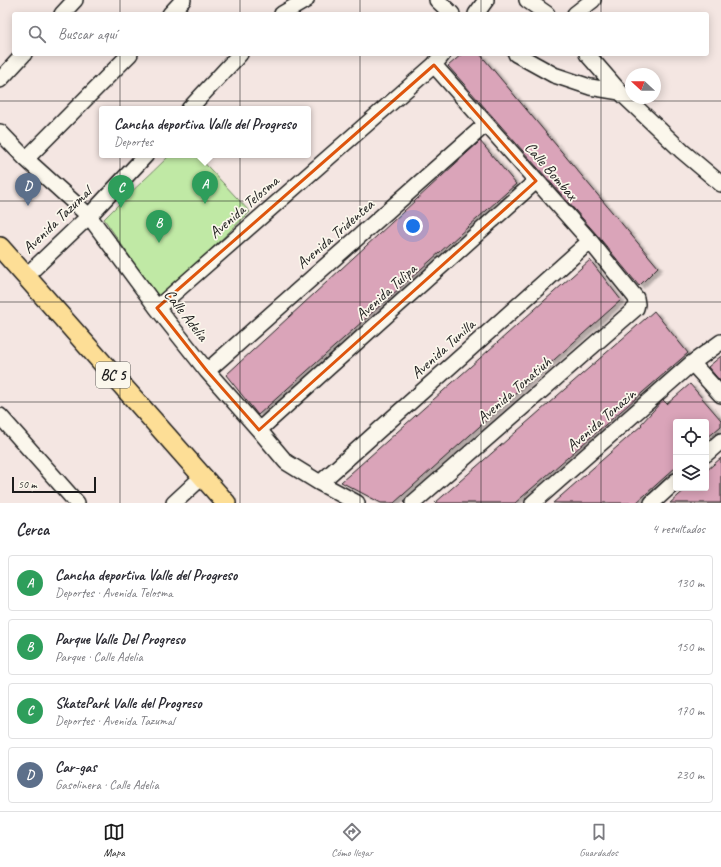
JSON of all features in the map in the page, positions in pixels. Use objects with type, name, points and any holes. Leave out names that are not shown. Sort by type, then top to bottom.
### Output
[{"type":"main road","name":"BC 5","points":[[0,247],[202,478],[226,503]]},
{"type":"street","points":[[64,12],[75,0]]},
{"type":"street","points":[[172,12],[183,0]]},
{"type":"street","points":[[285,12],[306,0]]},
{"type":"street","points":[[437,0],[450,12]]},
{"type":"street","points":[[477,12],[486,0]]},
{"type":"street","points":[[527,0],[544,12]]},
{"type":"street","points":[[578,12],[593,0]]},
{"type":"street","points":[[0,80],[22,56]]},
{"type":"street","points":[[26,159],[128,56]]},
{"type":"street","points":[[191,106],[238,56]]},
{"type":"street","points":[[521,56],[554,75],[590,87],[620,92]]},
{"type":"street","points":[[589,56],[620,92],[721,184]]},
{"type":"street","name":"Calle Bombax","points":[[439,59],[486,124],[590,241],[636,298],[637,304]]},
{"type":"street","name":"Avenida Telosma","points":[[157,308],[439,59]]},
{"type":"street","name":"Avenida Tridentea","points":[[207,371],[486,124]]},
{"type":"street","name":"Calle Adelia","points":[[0,132],[26,159],[89,216],[157,308],[207,371],[286,462],[357,503]]},
{"type":"street","name":"Avenida Tazumal","points":[[26,276],[89,216],[143,158]]},
{"type":"street","name":"Avenida Tulipa","points":[[259,430],[536,181]]},
{"type":"street","name":"Avenida Tunilla","points":[[320,483],[590,241]]},
{"type":"street","name":"Avenida Tonatiuh","points":[[413,503],[636,308],[637,304]]},
{"type":"street","name":"Avenida Tonazin","points":[[533,503],[692,363],[721,342]]},
{"type":"street","points":[[692,363],[721,395]]},
{"type":"street","points":[[0,416],[78,503]]},
{"type":"street","points":[[709,451],[721,441]]},
{"type":"street","points":[[174,503],[202,478]]},
{"type":"street","points":[[652,503],[673,484]]},
{"type":"highlighted area","points":[[434,65],[536,181],[259,430],[207,371],[157,308]]},
{"type":"green space","points":[[167,158],[200,158],[250,212],[159,299],[104,219]]},
{"type":"building","points":[[460,56],[482,56],[658,267],[639,286],[597,235],[448,66]]},
{"type":"building","points":[[480,141],[516,184],[258,415],[226,375]]},
{"type":"building","points":[[590,260],[621,300],[394,503],[381,503],[341,482]]},
{"type":"building","points":[[654,311],[688,353],[515,503],[435,503]]},
{"type":"building","points":[[721,356],[721,382],[708,367]]},
{"type":"building","points":[[690,384],[721,420],[721,426],[709,436],[709,419],[673,419],[673,470],[636,503],[553,503],[642,425],[641,424],[663,400],[667,404]]},
{"type":"building","points":[[721,458],[721,503],[670,503],[684,491],[709,491],[709,468]]},
{"type":"place","name":"Cancha deportiva Valle del Progreso","points":[[205,204]]},
{"type":"place","name":"Car-gas","points":[[28,206]]},
{"type":"place","name":"SkatePark Valle del Progreso","points":[[121,208]]},
{"type":"place","name":"Parque Valle Del Progreso","points":[[159,243]]}]
